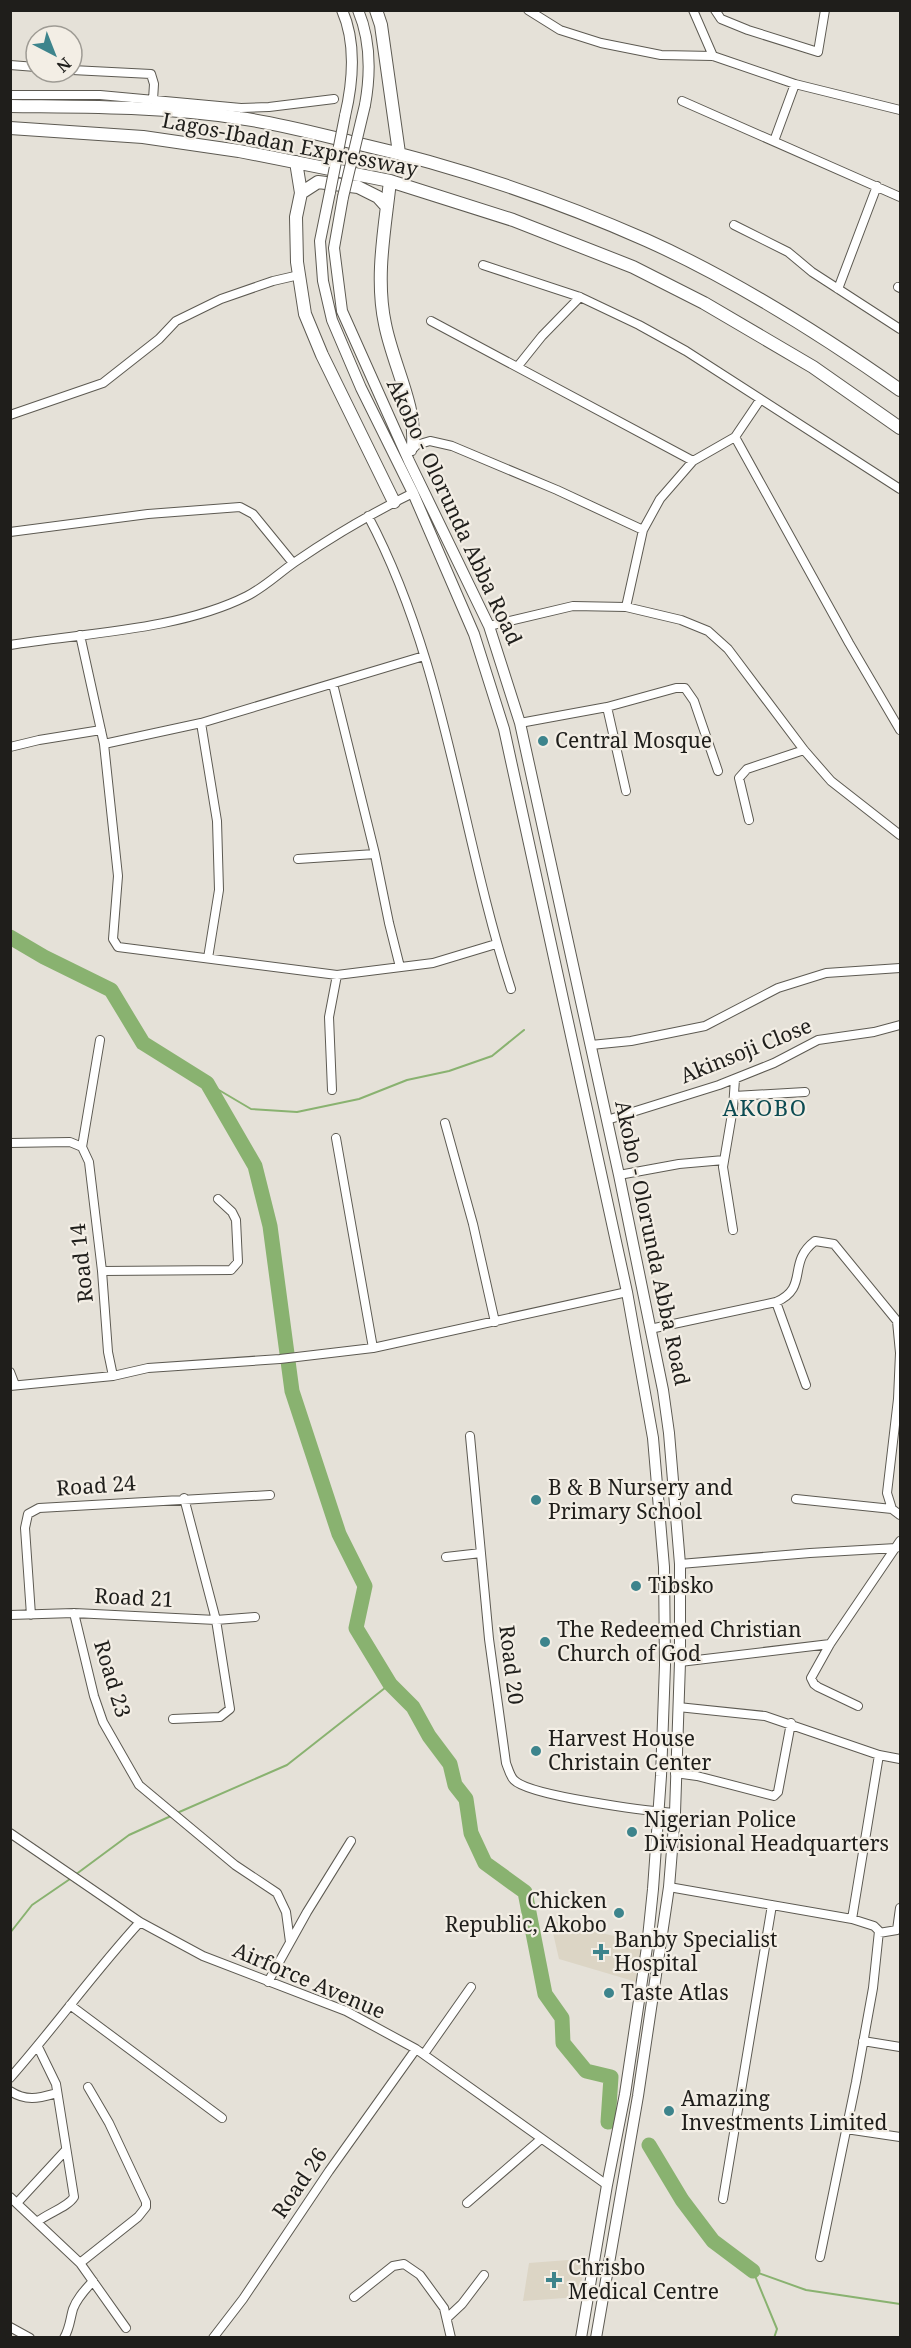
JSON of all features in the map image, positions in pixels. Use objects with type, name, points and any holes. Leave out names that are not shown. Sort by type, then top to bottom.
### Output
[{"type":"highway","points":[[376,10],[382,33],[399,153]]},
{"type":"highway","name":"Lagos-Ibadan Expressway","points":[[10,106],[141,108],[238,117],[399,153],[505,185],[651,242],[758,299],[848,354],[900,390]]},
{"type":"highway","name":"Lagos-Ibadan Expressway","points":[[10,128],[167,140],[296,162],[390,181],[513,220],[633,267],[771,341],[847,390],[900,428]]},
{"type":"highway","points":[[296,162],[301,193],[296,217],[299,275],[305,314],[322,355],[394,502]]},
{"type":"highway","points":[[390,181],[381,267],[381,298],[385,326],[414,430],[412,446]]},
{"type":"highway","points":[[301,193],[318,182],[358,187],[378,197],[387,207]]},
{"type":"main road","name":"Akobo - Olorunda Abba Road","points":[[342,10],[349,36],[353,80],[320,241],[323,281],[332,320],[361,388],[413,493],[474,633],[504,729],[627,1292],[653,1438],[664,1567],[665,1665],[658,1812],[647,1947],[620,2124],[607,2185],[581,2337]]},
{"type":"main road","name":"Akobo - Olorunda Abba Road","points":[[358,10],[369,46],[369,86],[343,197],[334,248],[342,311],[409,460],[489,626],[520,723],[608,1120],[667,1421],[680,1564],[680,1662],[675,1813],[669,1887],[630,2143],[596,2337]]},
{"type":"main road","points":[[498,708],[514,704]]},
{"type":"main road","points":[[595,1142],[611,1138]]},
{"type":"main road","points":[[664,1597],[680,1596]]},
{"type":"street","points":[[528,10],[560,30],[601,43],[661,55],[713,56],[795,84],[900,110]]},
{"type":"street","points":[[693,10],[713,56]]},
{"type":"street","points":[[715,10],[721,19],[818,52],[825,10]]},
{"type":"street","points":[[84,71],[151,74],[154,84],[153,100]]},
{"type":"street","points":[[774,141],[795,84]]},
{"type":"street","points":[[10,95],[100,95],[241,108],[334,99]]},
{"type":"street","points":[[682,101],[900,197]]},
{"type":"street","points":[[838,289],[877,186]]},
{"type":"street","points":[[734,225],[788,252],[812,272],[900,329]]},
{"type":"street","points":[[483,265],[580,297],[630,320],[686,351],[900,489]]},
{"type":"street","points":[[10,415],[103,383],[159,339],[176,321],[221,299],[273,281],[299,275]]},
{"type":"street","points":[[518,366],[542,336],[580,297]]},
{"type":"street","points":[[431,321],[693,461]]},
{"type":"street","points":[[626,607],[643,530],[660,499],[693,461],[735,438],[760,400]]},
{"type":"street","points":[[735,438],[900,730]]},
{"type":"street","points":[[409,460],[412,446],[430,441],[452,446],[643,530]]},
{"type":"street","points":[[10,645],[160,622],[211,610],[247,596],[293,563],[368,516],[413,493]]},
{"type":"street","points":[[10,532],[148,514],[240,507],[253,514],[293,563]]},
{"type":"street","points":[[368,516],[404,591],[424,656],[464,804],[496,944],[511,989]]},
{"type":"street","points":[[489,626],[573,606],[626,607],[681,620],[708,631],[728,649],[804,750],[831,781],[900,835]]},
{"type":"street","points":[[80,635],[104,744],[118,876],[113,939],[118,947],[337,975],[434,963],[496,944]]},
{"type":"street","points":[[104,744],[201,723],[424,656]]},
{"type":"street","points":[[333,684],[400,967]]},
{"type":"street","points":[[520,723],[607,707],[676,688],[685,688],[694,701],[718,771]]},
{"type":"street","points":[[607,707],[626,791]]},
{"type":"street","points":[[201,723],[217,821],[219,878],[208,958]]},
{"type":"street","points":[[10,747],[101,730]]},
{"type":"street","points":[[749,820],[739,778],[742,772],[804,750]]},
{"type":"street","points":[[298,859],[375,854]]},
{"type":"street","points":[[591,1045],[642,1039],[705,1026],[778,988],[826,973],[900,969]]},
{"type":"street","points":[[332,1090],[328,1017],[337,975]]},
{"type":"street","name":"Akinsoji Close","points":[[608,1120],[735,1079],[774,1063],[818,1040],[874,1032],[900,1025]]},
{"type":"street","points":[[10,1143],[70,1142],[82,1147],[100,1040]]},
{"type":"street","points":[[733,1230],[723,1178],[735,1079]]},
{"type":"street","points":[[734,1096],[805,1092]]},
{"type":"street","points":[[445,1124],[495,1322]]},
{"type":"street","points":[[336,1138],[373,1348]]},
{"type":"street","name":"Road 14","points":[[82,1147],[89,1162],[102,1271],[108,1352],[113,1376]]},
{"type":"street","points":[[619,1175],[679,1164],[724,1160]]},
{"type":"street","points":[[102,1271],[231,1270],[238,1262],[236,1220],[232,1212],[218,1199]]},
{"type":"street","points":[[650,1329],[776,1302],[793,1291],[798,1262],[808,1246],[816,1241],[834,1244],[897,1321],[900,1353],[898,1399],[887,1493],[892,1509]]},
{"type":"street","points":[[10,1372],[13,1385],[113,1376],[148,1368],[280,1359],[373,1348],[627,1292]]},
{"type":"street","points":[[776,1302],[806,1385]]},
{"type":"street","points":[[889,1310],[900,1308]]},
{"type":"street","name":"Road 20","points":[[470,1436],[489,1639],[506,1763],[514,1779],[523,1786],[586,1801],[658,1812]]},
{"type":"street","name":"Road 24","points":[[31,1615],[25,1528],[28,1514],[39,1508],[184,1498],[270,1495]]},
{"type":"street","points":[[173,1719],[220,1717],[230,1709],[216,1620],[184,1498]]},
{"type":"street","points":[[796,1498],[892,1509],[900,1515]]},
{"type":"street","points":[[680,1564],[898,1545]]},
{"type":"street","points":[[858,1706],[818,1687],[812,1681],[813,1672],[898,1545]]},
{"type":"street","points":[[446,1557],[481,1553]]},
{"type":"street","name":"Road 21","points":[[10,1615],[74,1613],[216,1620],[255,1617]]},
{"type":"street","name":"Road 23","points":[[74,1613],[94,1696],[103,1722],[139,1785],[235,1866],[277,1893],[286,1912],[290,1942]]},
{"type":"street","points":[[680,1662],[830,1644]]},
{"type":"street","points":[[678,1707],[765,1716],[879,1755],[900,1759]]},
{"type":"street","points":[[675,1773],[697,1776],[774,1796],[778,1792],[791,1723]]},
{"type":"street","points":[[852,1919],[879,1755]]},
{"type":"street","points":[[658,1812],[675,1813]]},
{"type":"street","name":"Airforce Avenue","points":[[10,1833],[140,1922],[203,1956],[346,2011],[420,2051],[607,2185]]},
{"type":"street","points":[[268,1982],[351,1841]]},
{"type":"street","points":[[669,1887],[852,1919],[874,1926],[879,1934],[863,2041],[820,2257]]},
{"type":"street","points":[[723,2199],[772,1905]]},
{"type":"street","points":[[879,1934],[897,1930],[900,1908]]},
{"type":"street","points":[[10,2078],[140,1922]]},
{"type":"street","name":"Road 26","points":[[213,2337],[243,2300],[329,2171],[471,1988]]},
{"type":"street","points":[[70,2005],[222,2118]]},
{"type":"street","points":[[863,2041],[900,2047]]},
{"type":"street","points":[[38,2046],[52,2073],[57,2093],[74,2197],[73,2200],[53,2210],[38,2223]]},
{"type":"street","points":[[80,2263],[138,2217],[146,2207],[146,2202],[109,2123],[88,2087]]},
{"type":"street","points":[[10,2091],[30,2100],[57,2093]]},
{"type":"street","points":[[846,2129],[900,2137]]},
{"type":"street","points":[[467,2203],[541,2139]]},
{"type":"street","points":[[65,2151],[14,2200],[80,2263],[126,2328]]},
{"type":"street","points":[[354,2297],[387,2270],[399,2263],[404,2264],[420,2275],[444,2308],[451,2337]]},
{"type":"street","points":[[447,2318],[462,2304],[484,2276]]},
{"type":"street","points":[[64,2337],[77,2299],[93,2281]]},
{"type":"street","points":[[10,2327],[30,2337]]},
{"type":"shaded area","name":"Banby Specialist Hospital","points":[[550,1920],[646,1944],[640,1983],[559,1959]]},
{"type":"shaded area","name":"Chrisbo Medical Centre","points":[[585,2261],[579,2297],[523,2301],[529,2263]]},
{"type":"waterway","points":[[10,937],[44,957],[111,990],[143,1043],[207,1083],[255,1166],[270,1226],[292,1391],[339,1534],[365,1586],[356,1628],[390,1684],[413,1707],[429,1736],[450,1764],[455,1785],[466,1799],[471,1833],[485,1863],[525,1892],[545,1994],[562,2018],[563,2043],[586,2071],[611,2077],[608,2122]]},
{"type":"waterway","points":[[207,1083],[251,1109],[297,1112],[359,1099],[407,1080],[449,1071],[492,1056],[524,1030]]},
{"type":"waterway","points":[[177,1813],[287,1765],[390,1684]]},
{"type":"waterway","points":[[75,1875],[129,1835],[171,1816]]},
{"type":"waterway","points":[[10,1933],[32,1905],[70,1879]]},
{"type":"waterway","points":[[649,2145],[682,2200],[713,2241],[753,2271]]},
{"type":"waterway","points":[[753,2271],[806,2290],[900,2304]]},
{"type":"waterway","points":[[753,2271],[777,2329],[774,2338]]},
{"type":"place","name":"Central Mosque","points":[[543,741]]},
{"type":"place","name":"B & B Nursery and Primary School","points":[[536,1500]]},
{"type":"place","name":"Tibsko","points":[[636,1586]]},
{"type":"place","name":"The Redeemed Christian Church of God","points":[[545,1642]]},
{"type":"place","name":"Harvest House Christain Center","points":[[536,1751]]},
{"type":"place","name":"Nigerian Police Divisional Headquarters","points":[[632,1832]]},
{"type":"place","name":"Chicken Republic, Akobo","points":[[619,1913]]},
{"type":"place","name":"Banby Specialist Hospital","points":[[601,1952]]},
{"type":"place","name":"Taste Atlas","points":[[609,1993]]},
{"type":"place","name":"Amazing Investments Limited","points":[[669,2111]]},
{"type":"place","name":"Chrisbo Medical Centre","points":[[554,2280]]},
{"type":"district","name":"AKOBO","points":[[765,1108]]}]
